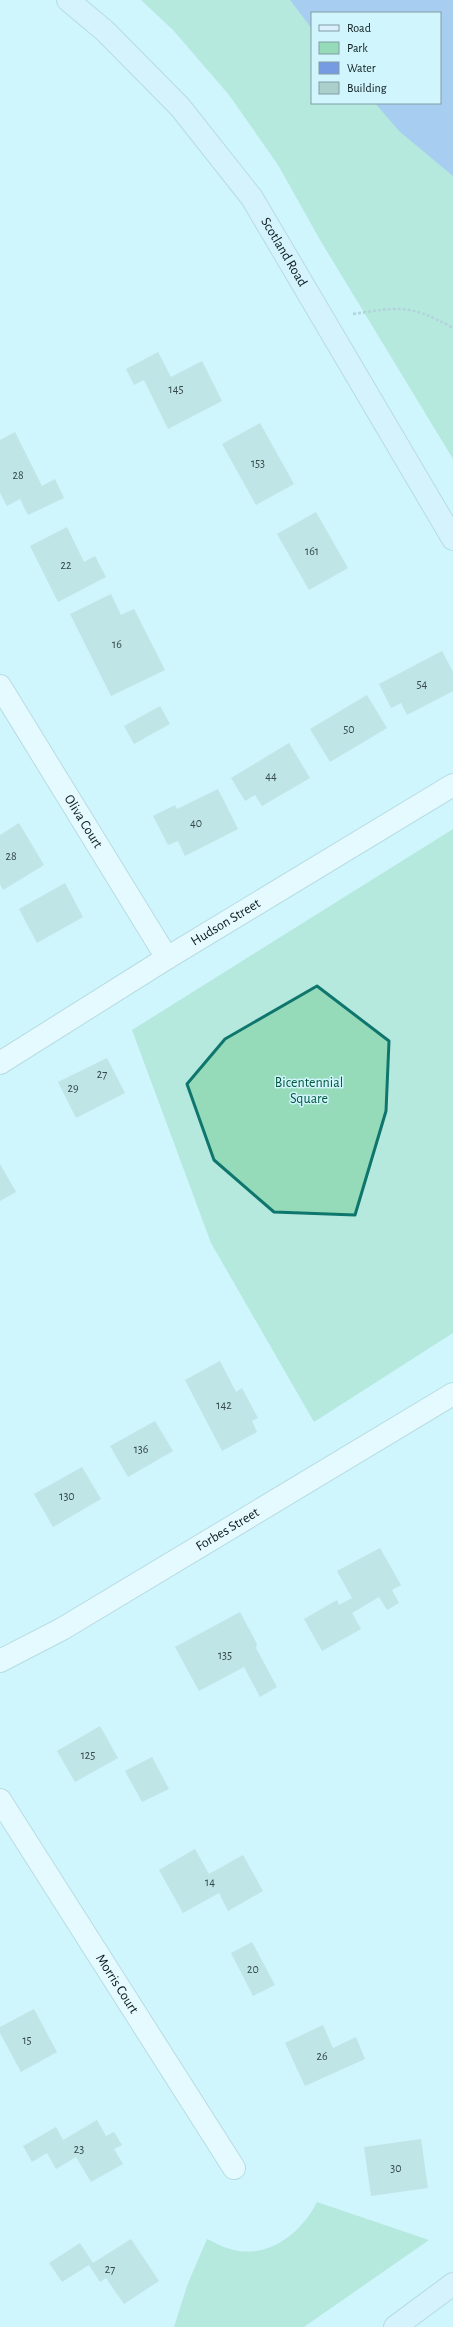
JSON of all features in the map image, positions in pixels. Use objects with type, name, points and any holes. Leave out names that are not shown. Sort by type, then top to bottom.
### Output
[{"type":"main road","name":"Scotland Road","points":[[68,0],[105,30],[184,113],[252,198],[453,539]]},
{"type":"main road","points":[[395,2327],[453,2284]]},
{"type":"street","name":"Oliva Court","points":[[0,686],[167,958]]},
{"type":"street","name":"Hudson Street","points":[[0,1063],[167,958],[453,786]]},
{"type":"street","name":"Forbes Street","points":[[0,1661],[68,1625],[453,1394]]},
{"type":"street","name":"Morris Court","points":[[0,1800],[234,2168]]},
{"type":"path","points":[[323,319],[393,308],[410,308],[434,317],[453,328]]},
{"type":"highlighted area","points":[[317,986],[389,1041],[386,1111],[355,1215],[274,1212],[214,1160],[187,1084],[225,1039]]},
{"type":"green space","points":[[141,0],[453,0],[453,459],[320,240],[278,165],[229,95],[173,30]]},
{"type":"green space","name":"Bicentennial Square","points":[[453,829],[453,1333],[314,1422],[211,1243],[132,1030]]},
{"type":"green space","points":[[317,2202],[429,2240],[304,2327],[174,2327],[188,2283],[207,2239],[227,2248],[244,2251],[257,2251],[270,2247],[281,2242],[292,2234],[310,2214]]},
{"type":"water","points":[[290,0],[453,0],[453,176],[399,131],[376,104],[441,104],[441,12],[311,12],[311,28]]},
{"type":"building","points":[[158,352],[171,377],[202,361],[222,401],[168,429],[144,380],[134,385],[126,369]]},
{"type":"building","points":[[260,423],[294,484],[256,505],[222,444]]},
{"type":"building","points":[[15,432],[42,486],[55,479],[64,498],[28,515],[20,499],[7,506],[0,493],[0,440]]},
{"type":"building","points":[[316,512],[348,568],[309,590],[277,534]]},
{"type":"building","points":[[67,527],[84,562],[95,556],[106,577],[58,602],[30,546]]},
{"type":"building","points":[[111,594],[121,615],[134,609],[165,670],[111,696],[70,614]]},
{"type":"building","points":[[442,651],[453,672],[453,691],[407,715],[401,703],[391,708],[379,684]]},
{"type":"building","points":[[367,695],[387,728],[330,762],[310,729]]},
{"type":"building","points":[[160,706],[170,724],[134,744],[124,726]]},
{"type":"building","points":[[289,743],[310,778],[262,806],[255,795],[245,801],[231,778]]},
{"type":"building","points":[[218,789],[238,829],[185,856],[178,841],[168,845],[153,816],[175,805],[177,809]]},
{"type":"building","points":[[19,823],[44,865],[3,890],[0,884],[0,835]]},
{"type":"building","points":[[65,883],[83,917],[37,943],[19,909]]},
{"type":"building","points":[[107,1058],[125,1093],[76,1118],[58,1082]]},
{"type":"building","points":[[0,1164],[16,1192],[0,1201]]},
{"type":"building","points":[[220,1361],[236,1392],[242,1388],[258,1418],[252,1421],[257,1432],[222,1451],[185,1380]]},
{"type":"building","points":[[155,1421],[173,1451],[128,1477],[110,1446]]},
{"type":"building","points":[[82,1467],[101,1499],[53,1527],[34,1494]]},
{"type":"building","points":[[380,1548],[401,1585],[392,1590],[399,1603],[387,1610],[379,1597],[352,1613],[361,1629],[322,1651],[304,1619],[337,1600],[339,1605],[352,1598],[337,1571]]},
{"type":"building","points":[[240,1612],[257,1644],[256,1648],[277,1687],[260,1697],[244,1667],[199,1691],[175,1647]]},
{"type":"building","points":[[100,1726],[118,1758],[75,1782],[57,1751]]},
{"type":"building","points":[[152,1757],[169,1789],[142,1802],[125,1771]]},
{"type":"building","points":[[195,1849],[209,1874],[243,1855],[263,1891],[228,1911],[219,1893],[183,1913],[159,1870]]},
{"type":"building","points":[[252,1942],[275,1985],[253,1996],[231,1953]]},
{"type":"building","points":[[34,2009],[57,2052],[21,2072],[0,2033],[0,2027]]},
{"type":"building","points":[[323,2025],[333,2048],[356,2037],[365,2059],[305,2086],[285,2043]]},
{"type":"building","points":[[97,2120],[106,2136],[114,2132],[122,2145],[114,2149],[123,2164],[91,2182],[76,2157],[56,2169],[47,2153],[32,2162],[23,2146],[56,2127],[63,2140]]},
{"type":"building","points":[[421,2139],[428,2188],[371,2196],[364,2147]]},
{"type":"building","points":[[131,2239],[159,2281],[124,2304],[106,2278],[100,2282],[89,2265],[62,2282],[49,2263],[80,2243],[93,2263]]}]
